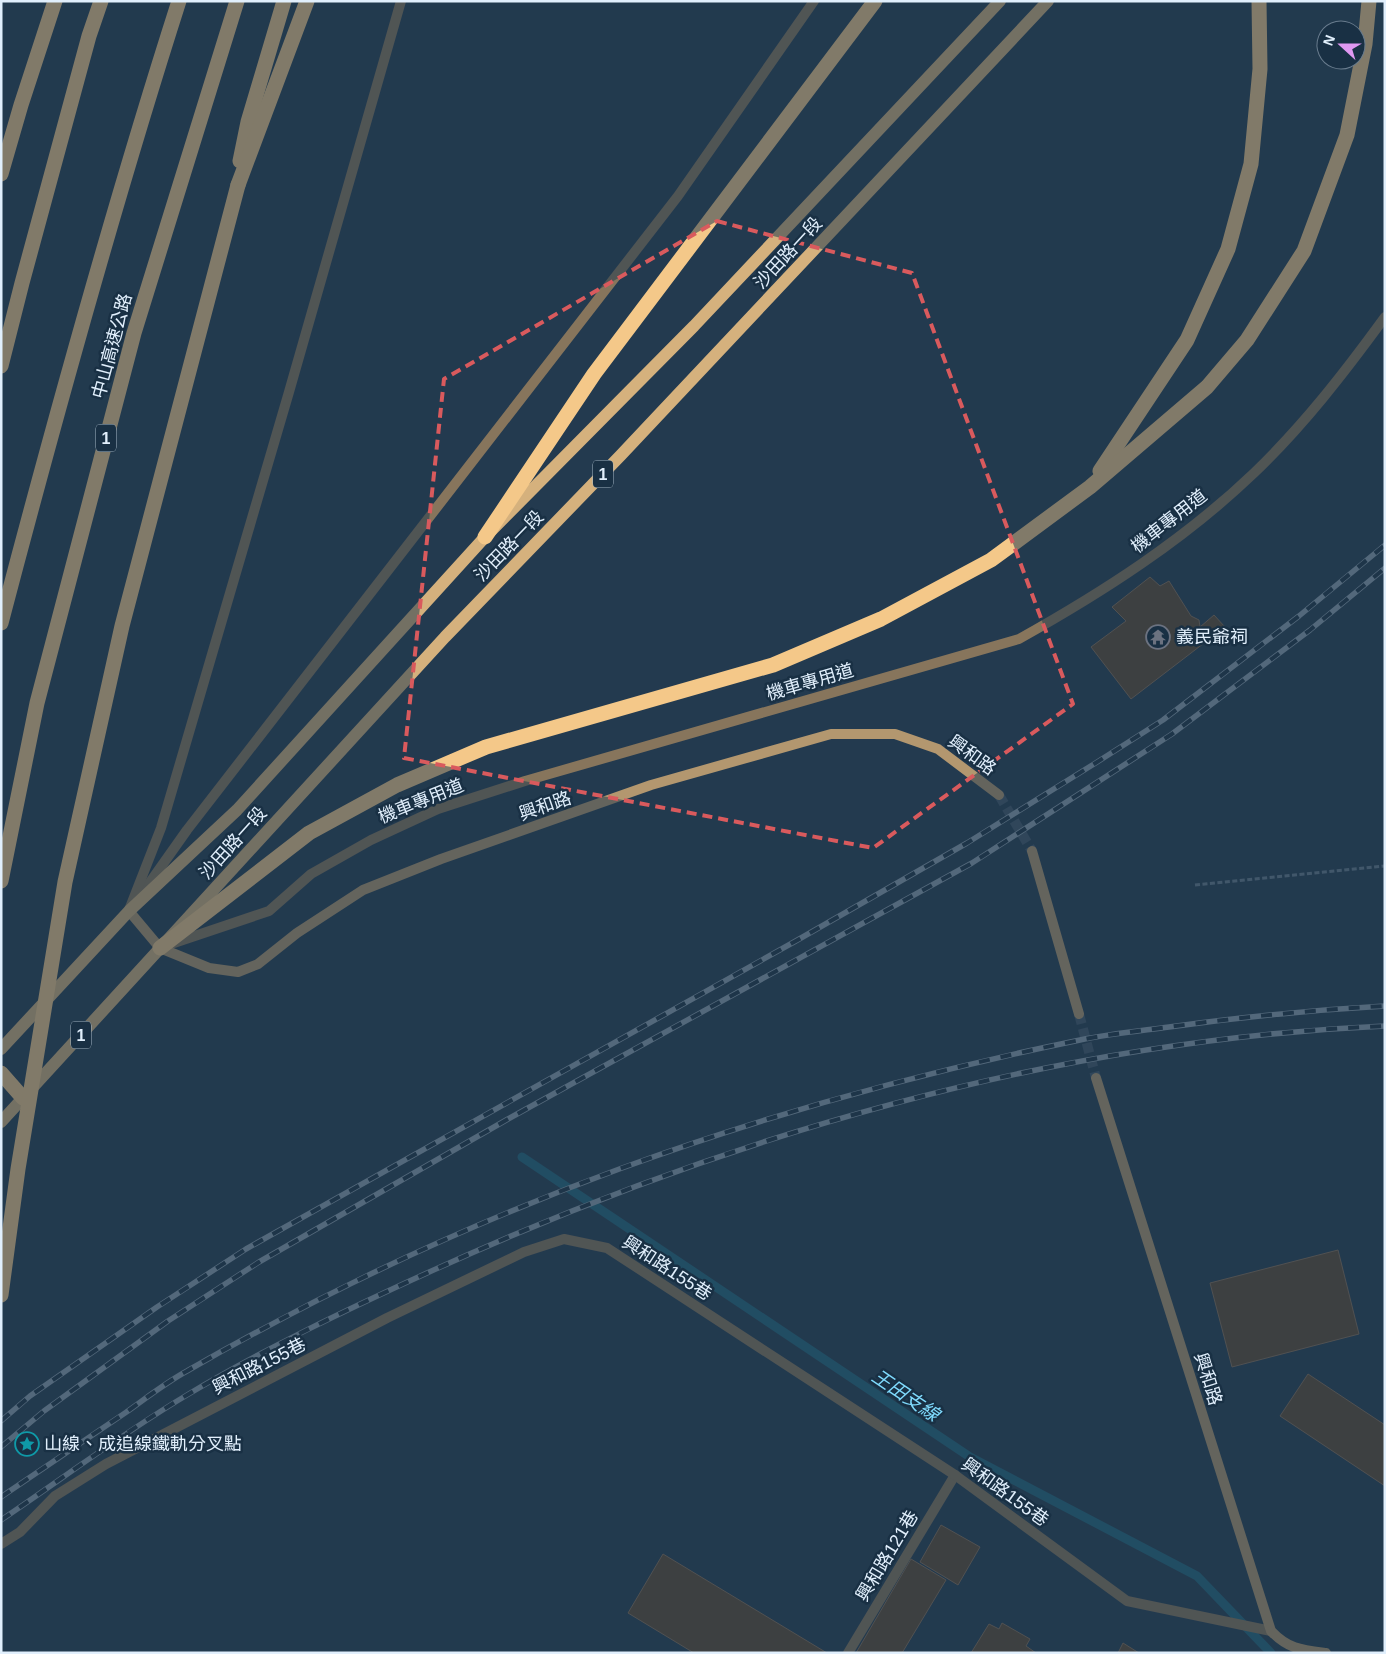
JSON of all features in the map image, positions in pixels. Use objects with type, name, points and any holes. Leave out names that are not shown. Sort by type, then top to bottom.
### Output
[{"type":"highway","points":[[1,174],[21,105],[56,1]]},
{"type":"highway","points":[[1,366],[29,255],[89,36],[101,1]]},
{"type":"highway","name":"中山高速公路","points":[[1,623],[58,407],[136,135],[179,1]]},
{"type":"highway","name":"中山高速公路","points":[[1,881],[37,703],[134,334],[236,1]]},
{"type":"highway","points":[[238,185],[241,153],[248,122],[284,1]]},
{"type":"highway","points":[[1,1295],[18,1169],[65,882],[122,626],[238,185],[307,1]]},
{"type":"highway","points":[[485,537],[594,374],[875,1]]},
{"type":"highway","points":[[1090,487],[1187,340],[1228,249],[1251,164],[1260,69],[1259,1]]},
{"type":"highway","points":[[160,948],[309,833],[397,785],[486,747],[773,665],[881,619],[991,560],[1090,487],[1206,386],[1247,340],[1304,251],[1348,135],[1365,44],[1369,1]]},
{"type":"highway","points":[[1,1073],[23,1098]]},
{"type":"main road","name":"沙田路一段","points":[[1,1049],[129,911],[237,810],[485,537],[694,326],[1000,1]]},
{"type":"main road","name":"沙田路一段","points":[[1,1122],[445,637],[621,455],[1048,1]]},
{"type":"street","points":[[129,911],[164,819],[290,392],[401,1]]},
{"type":"street","name":"沙田路一段","points":[[129,911],[187,830],[678,196],[814,1]]},
{"type":"street","name":"機車專用道","points":[[160,948],[269,911],[311,874],[371,840],[438,809],[525,781],[1019,639],[1083,603],[1168,546],[1254,473],[1338,381],[1385,317]]},
{"type":"street","name":"興和路","points":[[129,911],[160,948],[210,968],[238,972],[258,964],[297,933],[363,890],[442,859],[651,785],[831,734],[895,734],[938,749],[999,795]]},
{"type":"street","points":[[1032,851],[1079,1014]]},
{"type":"street","name":"興和路","points":[[1096,1078],[1269,1631]]},
{"type":"street","name":"興和路155巷","points":[[1,1544],[20,1532],[55,1496],[106,1464],[387,1318],[524,1252],[564,1239],[607,1248],[955,1475],[1127,1601],[1269,1631]]},
{"type":"street","name":"興和路121巷","points":[[848,1653],[955,1475]]},
{"type":"street","points":[[1269,1631],[1284,1644],[1304,1651],[1326,1653]]},
{"type":"path","points":[[1195,885],[1385,866]]},
{"type":"highlighted area","points":[[717,221],[912,273],[1073,704],[873,848],[404,758],[444,379]]},
{"type":"building","name":"義民爺祠","points":[[1150,577],[1160,586],[1169,581],[1191,616],[1199,620],[1200,627],[1214,615],[1225,627],[1131,699],[1091,647],[1126,621],[1112,607]]},
{"type":"building","points":[[1338,1250],[1359,1334],[1232,1367],[1210,1283]]},
{"type":"building","points":[[1308,1374],[1385,1425],[1385,1486],[1280,1416]]},
{"type":"building","points":[[941,1525],[980,1547],[958,1585],[920,1562]]},
{"type":"building","points":[[663,1554],[827,1653],[694,1653],[628,1613]]},
{"type":"building","points":[[911,1559],[946,1580],[902,1653],[856,1653]]},
{"type":"building","points":[[1002,1623],[1030,1639],[1026,1646],[1036,1653],[971,1653],[989,1624],[999,1629]]},
{"type":"building","points":[[1123,1643],[1139,1653],[1118,1653]]},
{"type":"waterway","name":"王田支線","points":[[522,1157],[970,1457],[1197,1576],[1271,1653]]},
{"type":"tunnel","points":[[999,795],[1032,851]]},
{"type":"tunnel","points":[[1079,1014],[1096,1078]]},
{"type":"railway","points":[[1,1421],[30,1396],[157,1307],[246,1249],[794,942],[967,843],[1094,764],[1163,720],[1299,616],[1385,545]]},
{"type":"railway","points":[[1,1447],[44,1411],[168,1321],[259,1262],[508,1119],[972,863],[1172,734],[1310,630],[1385,568]]},
{"type":"railway","points":[[1,1497],[171,1381],[293,1313],[401,1260],[510,1212],[620,1169],[732,1130],[846,1096],[962,1066],[1080,1040],[1250,1017],[1385,1006]]},
{"type":"railway","points":[[1,1520],[116,1440],[163,1410],[275,1346],[427,1273],[541,1224],[657,1179],[775,1138],[895,1103],[1016,1074],[1138,1051],[1261,1035],[1385,1026]]},
{"type":"place","name":"義民爺祠","points":[[1158,637]]},
{"type":"place","name":"山線、成追線鐵軌分叉點","points":[[27,1444]]}]
